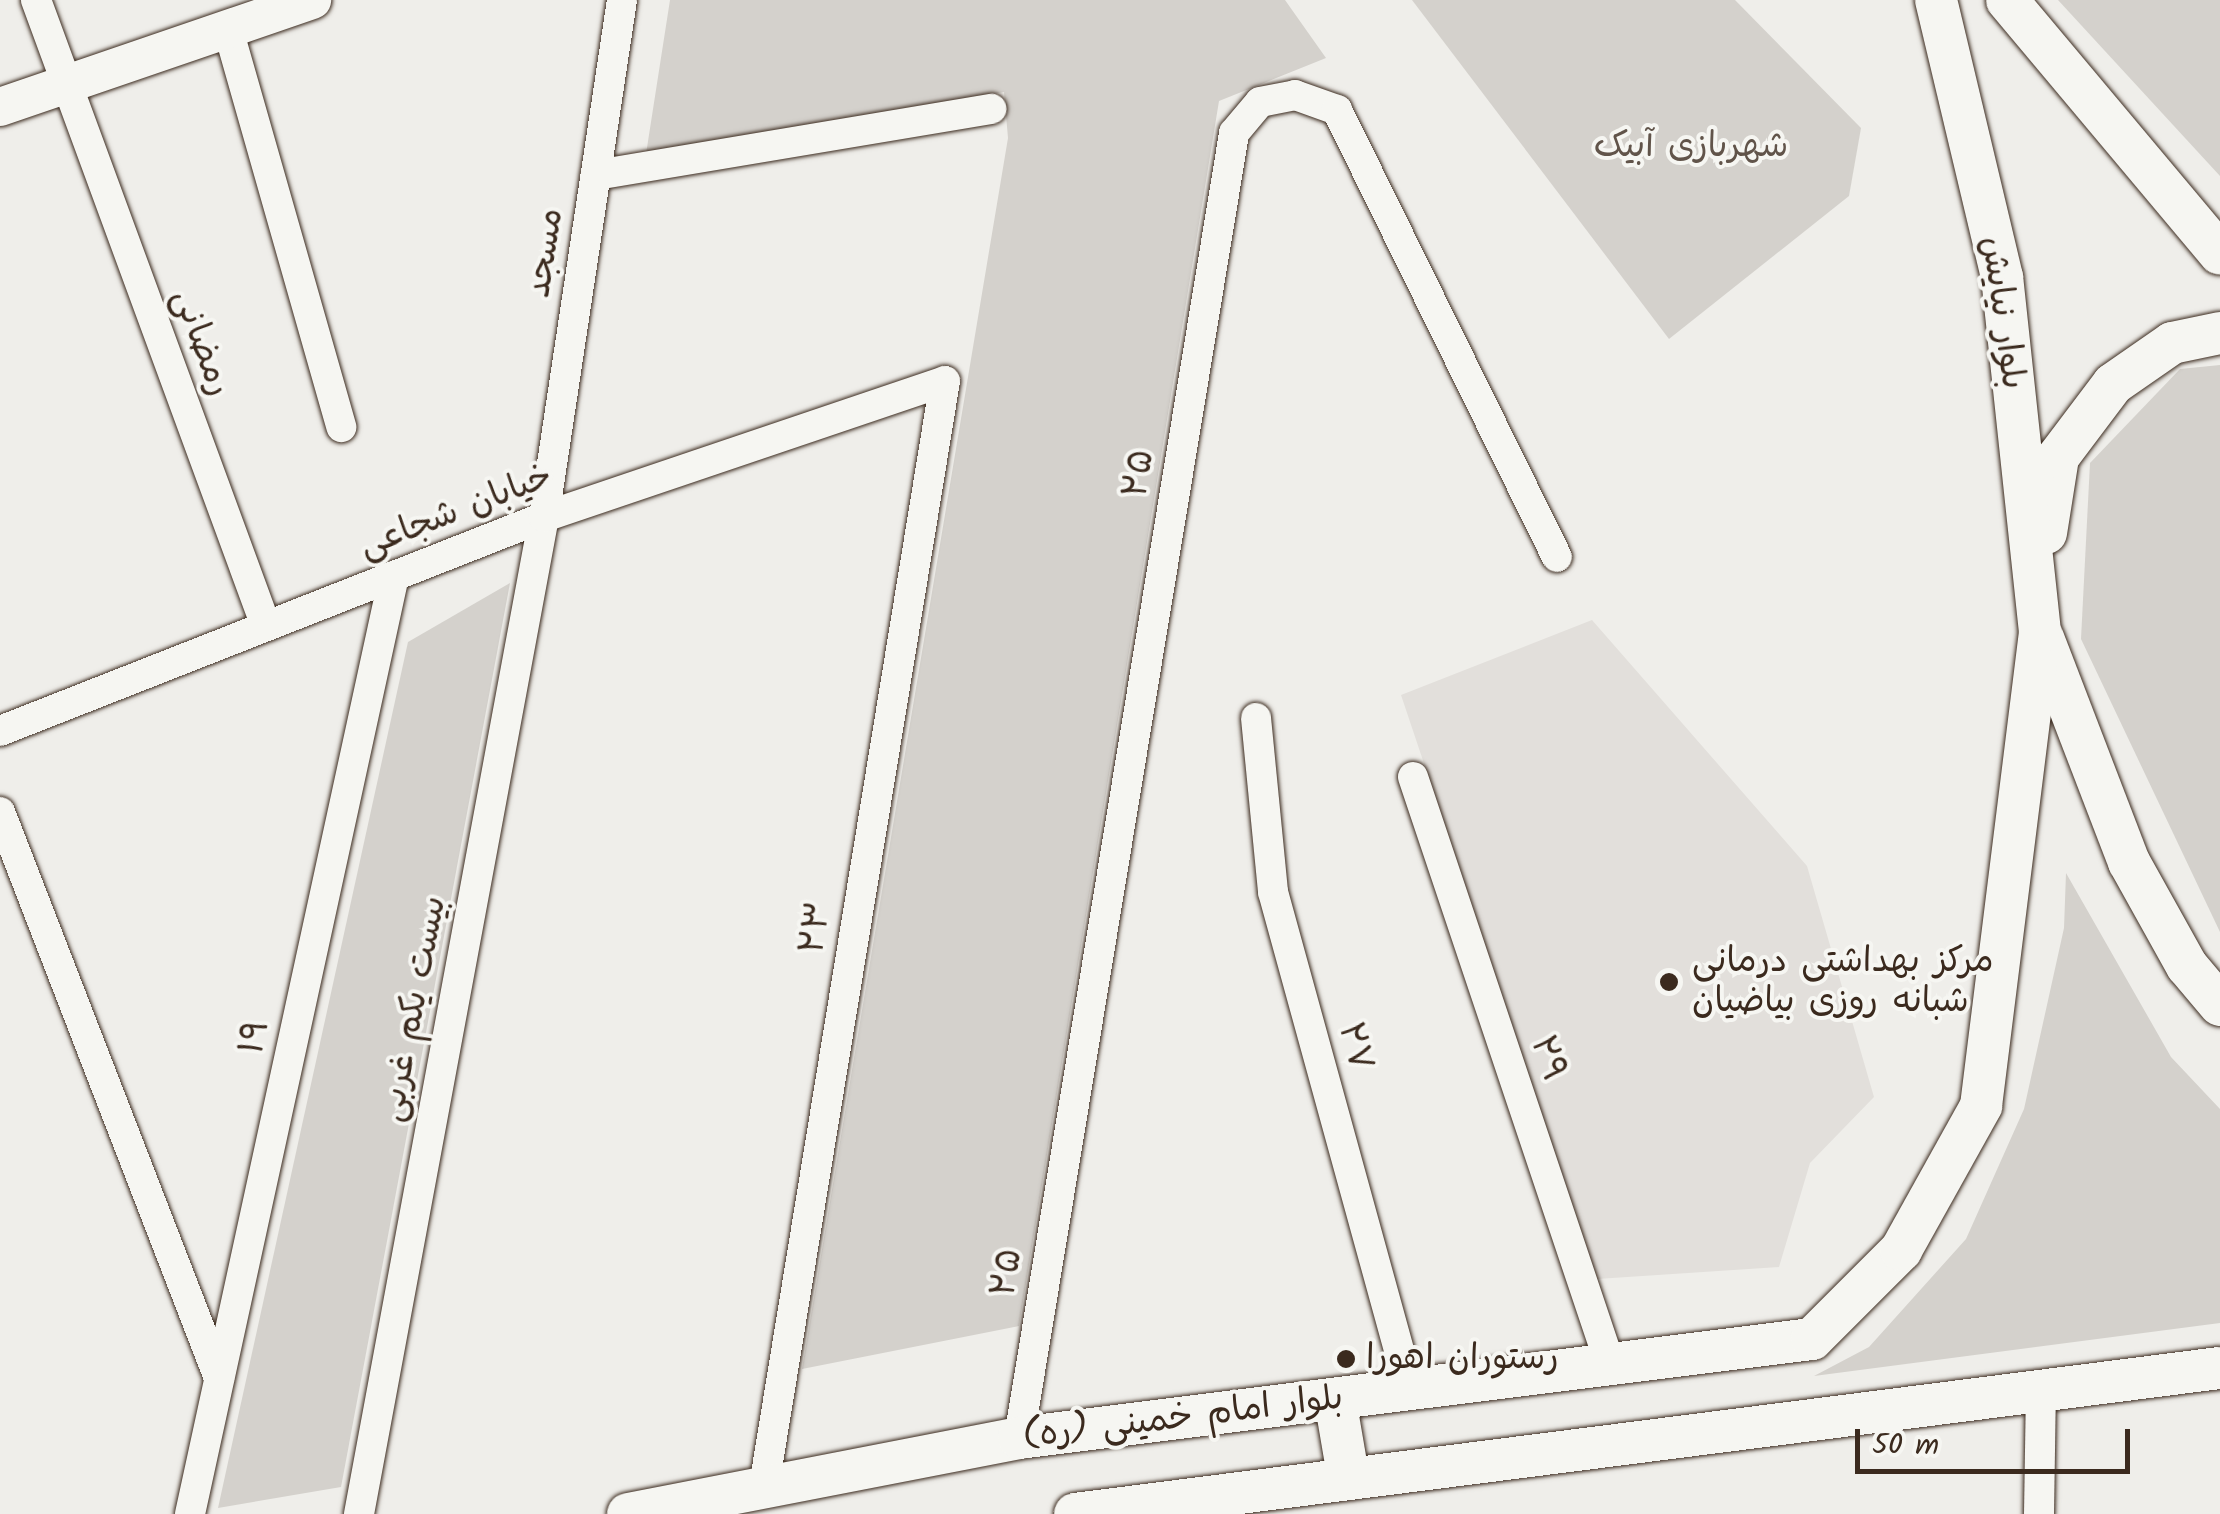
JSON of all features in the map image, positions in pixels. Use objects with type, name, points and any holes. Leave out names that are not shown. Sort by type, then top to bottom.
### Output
[{"type":"main road","name":"بلوار نیایش","points":[[1936,0],[2002,277],[2040,632]]},
{"type":"main road","points":[[2006,0],[2220,254]]},
{"type":"main road","points":[[2220,333],[2172,342],[2114,384],[2058,457],[2040,632],[2129,862],[2186,966],[2220,1004]]},
{"type":"main road","name":"بلوار امام خمینی (ره)","points":[[628,1514],[1018,1438],[1812,1339],[1901,1250],[1981,1106],[2040,632]]},
{"type":"main road","points":[[1075,1514],[2041,1386],[2220,1368]]},
{"type":"main road","points":[[1335,1399],[1348,1475]]},
{"type":"street","name":"رمضانی","points":[[36,0],[266,626]]},
{"type":"street","points":[[0,107],[312,0]]},
{"type":"street","name":"مسجد","points":[[544,517],[622,0]]},
{"type":"street","points":[[228,29],[341,427]]},
{"type":"street","name":"۲۵","points":[[1018,1438],[1234,132],[1260,102],[1296,95],[1337,110],[1557,558]]},
{"type":"street","points":[[596,175],[992,108]]},
{"type":"street","name":"خیابان شجاعی","points":[[0,731],[544,517],[945,382]]},
{"type":"street","name":"۲۳","points":[[764,1486],[945,382]]},
{"type":"street","name":"بیست یکم غربی","points":[[359,1514],[544,517]]},
{"type":"street","name":"۱۹","points":[[190,1514],[394,576]]},
{"type":"street","name":"۲۷","points":[[1256,718],[1273,892],[1410,1390]]},
{"type":"street","name":"۲۹","points":[[1413,777],[1610,1364]]},
{"type":"street","points":[[0,812],[220,1379]]},
{"type":"street","points":[[2039,1514],[2041,1386]]},
{"type":"shaded area","name":"مرکز بهداشتی درمانی شبانه روزی بیاضیان","points":[[1592,620],[1807,866],[1874,1097],[1810,1163],[1779,1267],[1597,1279],[1401,695]]},
{"type":"green space","points":[[670,0],[1285,0],[1326,58],[1219,101],[1019,1326],[802,1369],[1008,138],[1004,92],[646,154]]},
{"type":"green space","name":"شهربازی آبیک","points":[[1412,0],[1735,0],[1861,128],[1849,196],[1669,339]]},
{"type":"green space","points":[[2058,0],[2220,0],[2220,176]]},
{"type":"green space","points":[[2220,365],[2220,932],[2081,639],[2090,463],[2180,369]]},
{"type":"green space","points":[[510,583],[341,1487],[218,1508],[408,642]]},
{"type":"green space","points":[[2066,873],[2171,1057],[2220,1109],[2220,1323],[1814,1376],[1869,1347],[1966,1239],[2024,1109],[2064,928]]},
{"type":"place","name":"مرکز بهداشتی درمانی شبانه روزی بیاضیان","points":[[1669,982]]},
{"type":"place","name":"رستوران اهورا","points":[[1346,1359]]}]
